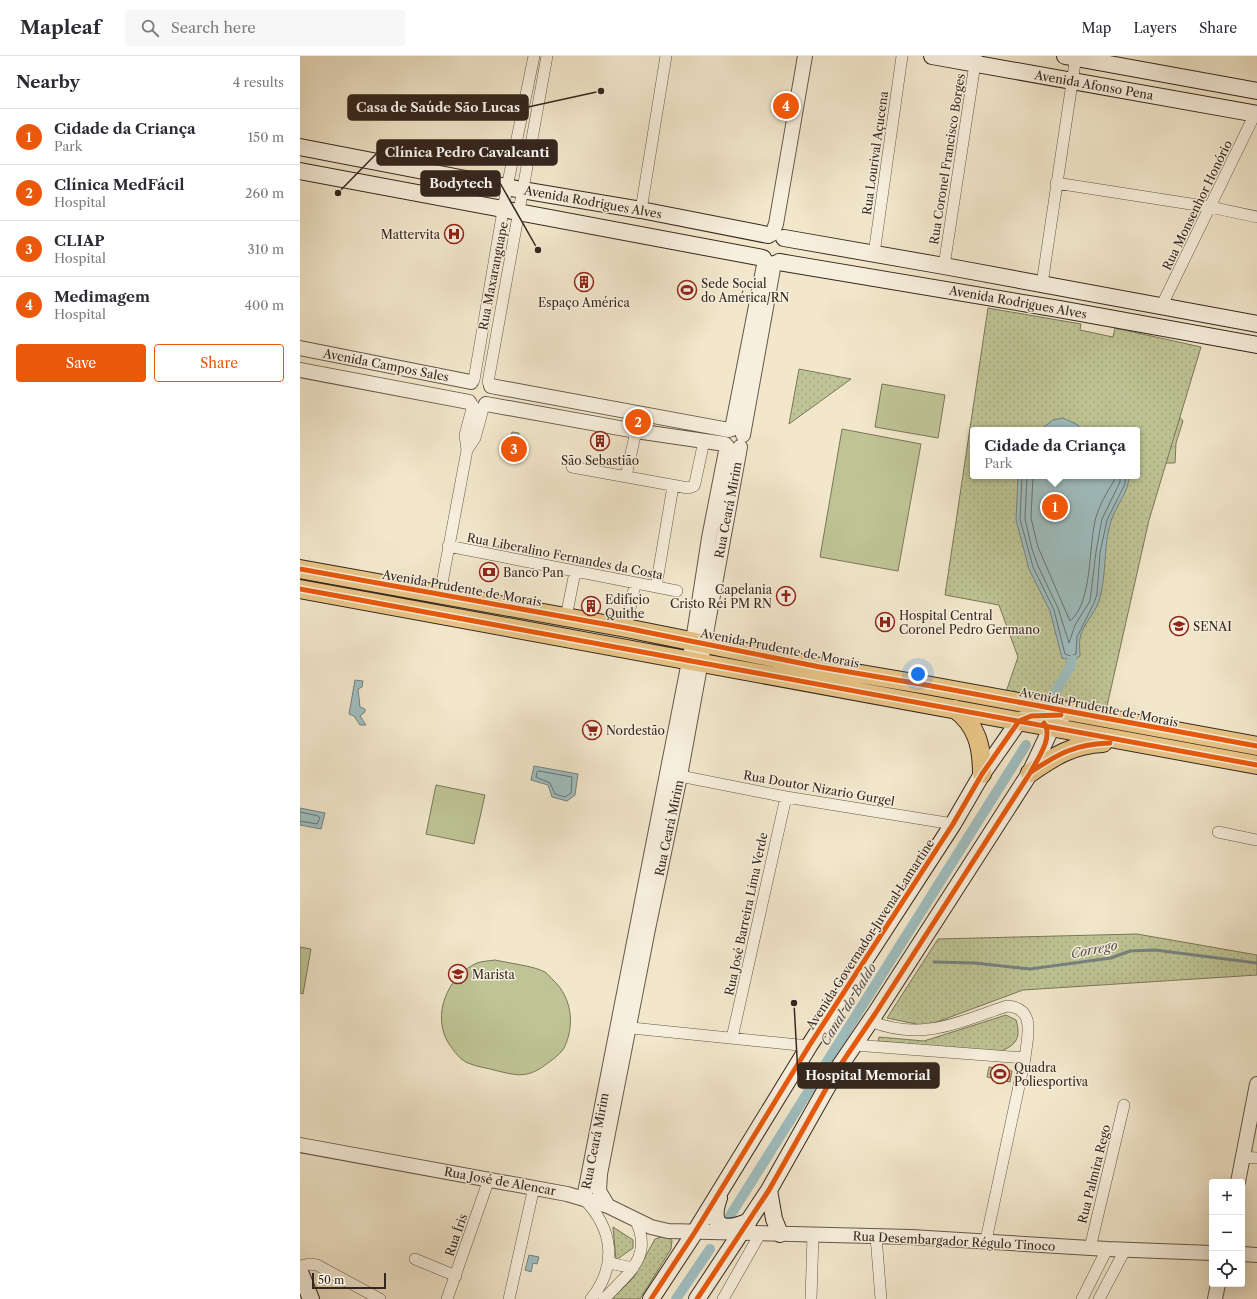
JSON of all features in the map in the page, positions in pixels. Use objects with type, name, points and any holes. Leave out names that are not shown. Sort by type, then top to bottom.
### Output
[{"type":"main road","name":"Avenida Afonso Pena","points":[[932,56],[976,60],[1072,80],[1256,114]]},
{"type":"main road","name":"Avenida Afonso Pena","points":[[1072,57],[1257,91]]},
{"type":"main road","name":"Avenida Rodrigues Alves","points":[[300,147],[515,189],[776,233],[878,255],[1257,324]]},
{"type":"main road","points":[[341,178],[344,156]]},
{"type":"main road","points":[[407,191],[411,169]]},
{"type":"main road","name":"Avenida Rodrigues Alves","points":[[300,170],[638,234],[770,261],[1059,309],[1257,345]]},
{"type":"main road","points":[[620,231],[627,220],[624,207]]},
{"type":"main road","points":[[638,234],[636,224],[641,210]]},
{"type":"main road","points":[[776,233],[786,242],[788,251],[786,256],[770,261],[759,250],[760,245],[764,237],[776,233]]},
{"type":"main road","points":[[877,278],[878,255]]},
{"type":"main road","points":[[1059,309],[1065,300],[1062,288]]},
{"type":"main road","points":[[1176,330],[1172,322],[1176,314],[1181,310]]},
{"type":"main road","name":"Avenida Prudente de Morais","points":[[300,569],[626,628],[820,667],[1257,746]]},
{"type":"main road","points":[[366,601],[370,581]]},
{"type":"main road","points":[[300,589],[1019,721],[1100,717]]},
{"type":"main road","points":[[508,626],[511,607]]},
{"type":"main road","points":[[768,676],[810,675],[816,673],[820,667]]},
{"type":"main road","points":[[1014,701],[1030,708],[1043,721],[1135,743],[1257,765]]},
{"type":"main road","points":[[955,709],[968,721],[977,736],[981,753],[982,774]]},
{"type":"main road","name":"Avenida Governador Juvenal Lamartine","points":[[651,1299],[695,1232],[809,1046],[954,824],[982,774],[1019,721]]},
{"type":"main road","points":[[697,1299],[769,1190],[815,1107],[854,1045],[1030,773],[1046,740],[1043,721]]},
{"type":"main road","points":[[1030,773],[1058,754],[1079,746],[1097,743],[1135,743]]},
{"type":"main road","points":[[723,1187],[716,1208],[716,1219],[725,1227],[745,1227]]},
{"type":"main road","points":[[769,1190],[774,1219],[780,1234]]},
{"type":"main road","points":[[300,1272],[311,1299]]},
{"type":"street","name":"Rua Maxaranguape","points":[[481,382],[515,189],[534,56]]},
{"type":"street","name":"Rua Maxaranguape","points":[[515,189],[547,56]]},
{"type":"street","points":[[641,210],[666,56]]},
{"type":"street","points":[[776,233],[805,56]]},
{"type":"street","name":"Rua Lourival Açucena","points":[[878,255],[902,56]]},
{"type":"street","points":[[1042,284],[1072,80],[1072,57]]},
{"type":"street","name":"Rua Coronel Francisco Borges","points":[[944,266],[976,60]]},
{"type":"street","name":"Rua Monsenhor Honório","points":[[1161,307],[1256,114]]},
{"type":"street","points":[[1056,183],[1210,207],[1257,216]]},
{"type":"street","name":"Rua Ceará Mirim","points":[[584,1198],[680,776],[695,661],[733,438],[770,261]]},
{"type":"street","name":"Avenida Campos Sales","points":[[300,348],[481,382],[733,438]]},
{"type":"street","points":[[352,380],[356,359]]},
{"type":"street","name":"Avenida Campos Sales","points":[[300,370],[478,404],[636,431],[704,441],[733,438]]},
{"type":"street","points":[[440,594],[467,450],[465,435],[478,404],[492,398],[481,382],[466,389],[466,394],[478,404]]},
{"type":"street","points":[[626,476],[636,431]]},
{"type":"street","points":[[572,467],[688,488],[694,486],[704,441]]},
{"type":"street","points":[[656,587],[673,486]]},
{"type":"street","name":"Rua Liberalino Fernandes da Costa","points":[[448,546],[635,584],[677,591]]},
{"type":"street","points":[[566,617],[575,572]]},
{"type":"street","points":[[626,628],[635,584]]},
{"type":"street","name":"Rua Ceará Mirim","points":[[608,1206],[601,1196],[599,1182],[623,1027],[695,661]]},
{"type":"street","name":"Rua Doutor Nizario Gurgel","points":[[680,776],[786,797],[954,824]]},
{"type":"street","name":"Rua José Barreira Lima Verde","points":[[732,1038],[786,797]]},
{"type":"street","points":[[1218,832],[1257,840]]},
{"type":"street","points":[[870,1021],[899,1029],[924,1031],[942,1027],[1007,1006],[1018,1006],[1025,1012],[1028,1021],[1026,1058],[986,1240]]},
{"type":"street","points":[[623,1027],[809,1046]]},
{"type":"street","points":[[854,1045],[1026,1058]]},
{"type":"street","points":[[1239,1179],[1250,1157],[1257,1085]]},
{"type":"street","name":"Rua Palmira Rego","points":[[1090,1248],[1124,1105]]},
{"type":"street","name":"Rua José de Alencar","points":[[300,1145],[534,1187],[584,1198],[608,1206],[659,1229],[695,1232]]},
{"type":"street","name":"Rua Íris","points":[[447,1299],[489,1179]]},
{"type":"street","points":[[509,1299],[534,1187]]},
{"type":"street","points":[[584,1198],[598,1214],[602,1223],[606,1235],[608,1260],[607,1272],[591,1299]]},
{"type":"street","points":[[604,1299],[633,1268],[641,1255],[641,1234],[635,1219]]},
{"type":"street","name":"Rua Desembargador Régulo Tinoco","points":[[695,1232],[745,1227],[760,1234],[986,1240],[1107,1249],[1209,1253]]},
{"type":"street","points":[[723,1299],[760,1234]]},
{"type":"street","points":[[811,1299],[813,1235]]},
{"type":"street","points":[[876,1236],[881,1299]]},
{"type":"street","points":[[1082,1299],[1107,1249]]},
{"type":"street","points":[[1099,1299],[1125,1250]]},
{"type":"street","points":[[1245,1254],[1257,1255]]},
{"type":"street","points":[[415,1259],[456,1276]]},
{"type":"street","points":[[608,1260],[614,1264],[633,1268]]},
{"type":"street","points":[[300,1266],[310,1264],[317,1265],[380,1299]]},
{"type":"street","points":[[1215,1299],[1217,1287]]},
{"type":"green space","points":[[988,308],[1081,324],[1080,330],[1113,337],[1115,328],[1201,347],[1149,520],[1107,706],[1006,692],[1018,657],[999,605],[945,595],[970,428],[970,479],[1140,479],[1140,427],[970,427]]},
{"type":"green space","points":[[799,369],[851,379],[789,424]]},
{"type":"green space","points":[[882,384],[945,395],[938,438],[875,427]]},
{"type":"green space","points":[[1177,414],[1183,421],[1176,443],[1175,463],[1164,463]]},
{"type":"green space","points":[[842,429],[921,444],[898,571],[820,557]]},
{"type":"green space","points":[[436,785],[485,795],[474,844],[426,834]]},
{"type":"green space","points":[[1137,934],[1257,955],[1257,975],[1023,990],[926,1026],[887,1018],[938,939]]},
{"type":"green space","points":[[300,947],[311,949],[303,994],[300,993]]},
{"type":"green space","points":[[495,960],[528,966],[545,972],[560,988],[568,1004],[570,1013],[570,1031],[564,1048],[559,1054],[541,1068],[530,1073],[520,1075],[510,1074],[468,1063],[462,1060],[455,1052],[444,1033],[442,1009],[450,987],[457,977],[466,969],[479,962]]},
{"type":"green space","points":[[1006,1015],[1016,1020],[1018,1027],[1017,1037],[1012,1045],[996,1053],[878,1041],[879,1037],[924,1041]]},
{"type":"green space","name":"Quadra Poliesportiva","points":[[989,1067],[1012,1071],[1010,1082],[987,1077]]},
{"type":"green space","points":[[613,1227],[633,1240],[633,1248],[616,1260]]},
{"type":"green space","points":[[664,1236],[672,1240],[671,1249],[640,1299],[612,1299],[634,1277],[655,1239]]},
{"type":"water","points":[[1063,418],[1078,425],[1079,427],[1044,427],[1053,420]]},
{"type":"water","points":[[512,432],[519,433],[516,451],[508,449]]},
{"type":"water","points":[[1018,479],[1128,479],[1125,493],[1111,521],[1107,539],[1104,578],[1100,597],[1096,608],[1084,627],[1080,640],[1080,656],[1076,658],[1062,658],[1050,611],[1029,569],[1016,520]]},
{"type":"water","points":[[355,680],[363,681],[362,687],[358,689],[360,707],[365,709],[365,712],[360,716],[366,725],[360,725],[354,716],[349,714]]},
{"type":"water","points":[[534,766],[578,774],[575,795],[567,801],[552,797],[548,785],[531,780]]},
{"type":"water","points":[[300,808],[325,813],[321,829],[300,825]]},
{"type":"water","points":[[529,1255],[539,1257],[537,1264],[533,1263],[531,1272],[525,1270]]},
{"type":"waterway","name":"Canal do Baldo","points":[[1054,694],[1070,667],[1072,660]]},
{"type":"waterway","name":"Canal do Baldo","points":[[730,1216],[1026,745]]},
{"type":"waterway","name":"Corrego","points":[[934,962],[975,963],[1030,969],[1111,958],[1130,951],[1155,950],[1257,963]]},
{"type":"waterway","name":"Canal do Baldo","points":[[676,1299],[710,1249]]},
{"type":"cycle path","points":[[300,569],[626,628],[820,667],[1257,746]]},
{"type":"cycle path","points":[[300,589],[1257,765]]},
{"type":"cycle path","points":[[651,1299],[695,1232],[809,1046],[953,824],[982,774],[1019,721],[1031,716],[1061,715]]},
{"type":"cycle path","points":[[697,1299],[769,1190],[835,1073],[875,1014],[1030,773],[1046,742],[1047,729],[1044,723]]},
{"type":"cycle path","points":[[1031,772],[1068,751],[1087,745],[1110,743]]},
{"type":"place","name":"Casa de Saúde São Lucas","points":[[601,91]]},
{"type":"place","name":"Medimagem","points":[[786,106]]},
{"type":"place","name":"Clínica Pedro Cavalcanti","points":[[338,193]]},
{"type":"place","name":"Mattervita","points":[[454,234]]},
{"type":"place","name":"Bodytech","points":[[538,250]]},
{"type":"place","name":"Espaço América","points":[[584,282]]},
{"type":"place","name":"Sede Social do América/RN","points":[[687,290]]},
{"type":"place","name":"Clínica MedFácil","points":[[638,422]]},
{"type":"place","name":"São Sebastião","points":[[600,441]]},
{"type":"place","name":"CLIAP","points":[[514,449]]},
{"type":"place","name":"Cidade da Criança","points":[[1055,507]]},
{"type":"place","name":"Banco Pan","points":[[489,572]]},
{"type":"place","name":"Capelania Cristo Rei PM RN","points":[[786,596]]},
{"type":"place","name":"Edifício Quithe","points":[[591,606]]},
{"type":"place","name":"Hospital Central Coronel Pedro Germano","points":[[885,622]]},
{"type":"place","name":"SENAI","points":[[1179,626]]},
{"type":"place","name":"Nordestão","points":[[592,730]]},
{"type":"place","name":"Marista","points":[[458,974]]},
{"type":"place","name":"Hospital Memorial","points":[[794,1003]]},
{"type":"place","name":"Quadra Poliesportiva","points":[[1000,1074]]}]
